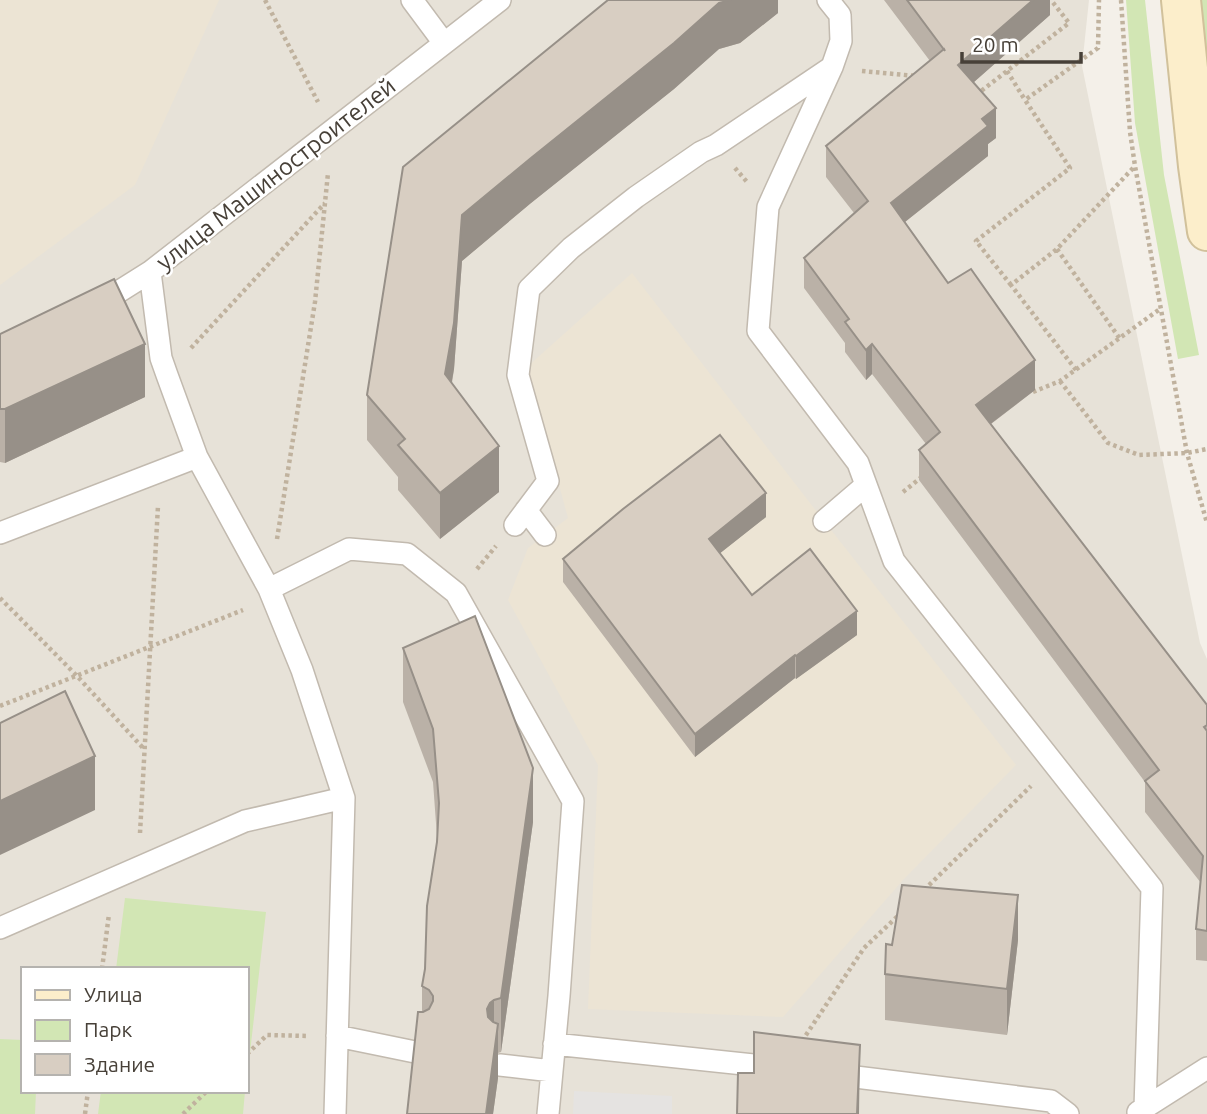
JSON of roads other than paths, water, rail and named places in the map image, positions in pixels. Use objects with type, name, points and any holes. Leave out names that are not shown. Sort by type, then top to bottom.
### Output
[{"type":"street","points":[[1181,0],[1207,231]]},
{"type":"lane","points":[[412,0],[444,43]]},
{"type":"lane","name":"улица Машиностроителей","points":[[335,1114],[344,798],[302,670],[271,594],[197,457],[161,358],[150,272],[500,0]]},
{"type":"lane","points":[[828,0],[840,15],[841,41],[832,67],[768,207],[758,331],[858,463],[894,561],[1152,888],[1140,1111]]},
{"type":"lane","points":[[545,535],[521,517],[548,481],[518,375],[529,289],[571,248],[636,197],[832,67]]},
{"type":"lane","points":[[76,319],[150,272]]},
{"type":"lane","points":[[0,533],[197,457]]},
{"type":"lane","points":[[824,521],[866,485]]},
{"type":"lane","points":[[271,594],[349,549],[407,554],[456,593],[573,802],[548,1114]]},
{"type":"lane","points":[[0,928],[245,821],[344,798]]},
{"type":"lane","points":[[337,1036],[420,1053]]},
{"type":"lane","points":[[554,1044],[1051,1101],[1068,1114]]},
{"type":"lane","points":[[500,1065],[552,1071]]},
{"type":"lane","points":[[1140,1111],[1207,1068]]}]
